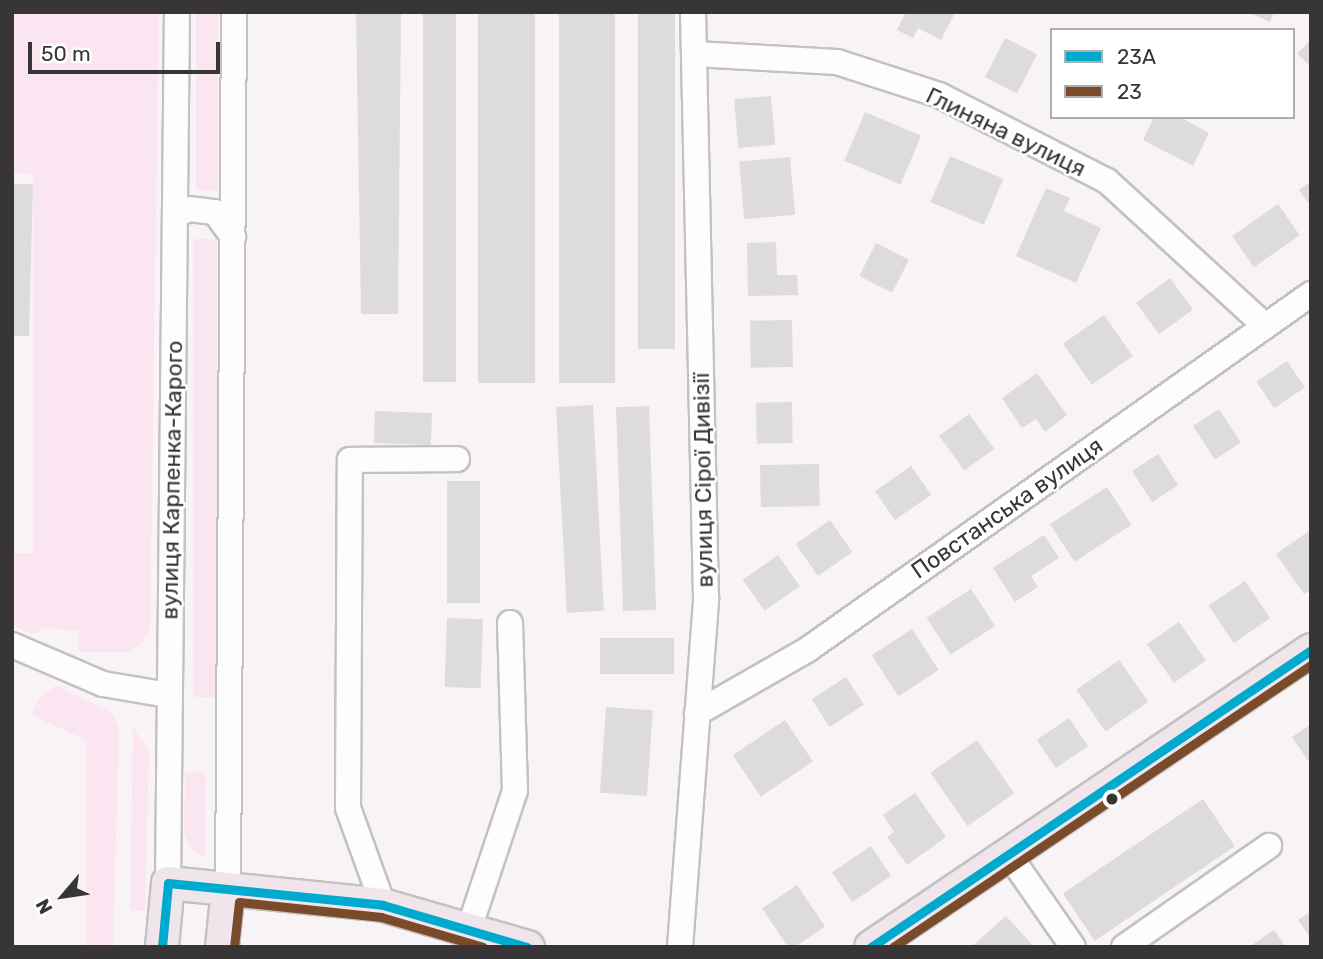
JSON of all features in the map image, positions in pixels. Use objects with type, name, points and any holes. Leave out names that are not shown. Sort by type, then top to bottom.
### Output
[{"type":"main road","points":[[871,947],[1311,650]]},
{"type":"main road","points":[[168,883],[383,905],[470,926],[528,947]]},
{"type":"main road","name":"вулиця Карпенка-Карого","points":[[162,947],[168,883]]},
{"type":"main road","points":[[222,947],[228,888]]},
{"type":"street","name":"вулиця Карпенка-Карого","points":[[168,883],[177,12]]},
{"type":"street","points":[[228,888],[234,12]]},
{"type":"street","name":"вулиця Сірої Дивізії","points":[[680,947],[706,598],[693,12]]},
{"type":"street","name":"Глиняна вулиця","points":[[695,54],[837,62],[939,96],[1107,181],[1265,326]]},
{"type":"street","points":[[175,215],[189,209],[215,212],[233,237]]},
{"type":"street","name":"Повстанська вулиця","points":[[697,712],[807,650],[1311,293]]},
{"type":"street","points":[[383,905],[348,808],[350,460],[457,459]]},
{"type":"street","points":[[470,926],[514,791],[510,623]]},
{"type":"street","points":[[12,645],[103,684],[169,695]]},
{"type":"street","points":[[1124,947],[1269,846]]},
{"type":"street","points":[[1009,855],[1073,947]]},
{"type":"shaded area","points":[[12,12],[159,12],[150,630],[140,645],[126,652],[79,652],[79,631],[45,628],[34,634],[12,625],[12,553],[33,553],[33,174],[12,173]]},
{"type":"shaded area","points":[[196,12],[218,12],[218,190],[196,190]]},
{"type":"shaded area","points":[[194,239],[217,239],[217,697],[194,697]]},
{"type":"shaded area","points":[[56,685],[113,713],[119,727],[113,947],[86,947],[86,740],[31,715],[39,698]]},
{"type":"shaded area","points":[[133,727],[149,751],[145,911],[130,911]]},
{"type":"shaded area","points":[[185,772],[206,773],[205,857],[191,849],[184,834]]},
{"type":"building","points":[[356,12],[401,12],[398,314],[361,314]]},
{"type":"building","points":[[423,12],[456,12],[456,382],[423,382]]},
{"type":"building","points":[[478,12],[535,12],[535,383],[478,383]]},
{"type":"building","points":[[559,12],[615,12],[615,383],[559,383]]},
{"type":"building","points":[[638,12],[675,12],[675,349],[638,349]]},
{"type":"building","points":[[906,12],[955,13],[941,40],[918,28],[913,38],[897,30]]},
{"type":"building","points":[[1247,12],[1274,12],[1270,22]]},
{"type":"building","points":[[1005,38],[1037,54],[1017,94],[985,77]]},
{"type":"building","points":[[1311,39],[1311,67],[1297,54]]},
{"type":"building","points":[[771,96],[775,145],[738,148],[734,99]]},
{"type":"building","points":[[865,112],[921,136],[900,185],[844,161]]},
{"type":"building","points":[[1153,119],[1184,119],[1209,133],[1193,166],[1143,140]]},
{"type":"building","points":[[950,156],[1003,179],[984,225],[930,202]]},
{"type":"building","points":[[790,157],[795,215],[744,219],[739,161]]},
{"type":"building","points":[[1311,181],[1311,207],[1299,190]]},
{"type":"building","points":[[12,184],[33,184],[29,336],[12,336]]},
{"type":"building","points":[[1046,188],[1070,198],[1064,211],[1101,228],[1076,283],[1016,256]]},
{"type":"building","points":[[1278,204],[1300,235],[1254,267],[1232,236]]},
{"type":"building","points":[[776,242],[777,275],[797,275],[798,295],[748,296],[747,243]]},
{"type":"building","points":[[876,243],[909,260],[892,293],[859,276]]},
{"type":"building","points":[[1170,278],[1193,310],[1159,334],[1136,303]]},
{"type":"building","points":[[1104,315],[1133,356],[1092,385],[1063,344]]},
{"type":"building","points":[[792,320],[793,367],[751,368],[750,321]]},
{"type":"building","points":[[1287,361],[1305,388],[1274,408],[1256,382]]},
{"type":"building","points":[[1037,373],[1067,415],[1045,432],[1036,419],[1022,428],[1002,398]]},
{"type":"building","points":[[792,402],[793,443],[757,444],[756,403]]},
{"type":"building","points":[[593,405],[604,611],[567,613],[556,407]]},
{"type":"building","points":[[649,406],[656,610],[623,611],[616,407]]},
{"type":"building","points":[[1219,409],[1241,443],[1215,459],[1193,426]]},
{"type":"building","points":[[375,411],[432,413],[431,445],[374,443]]},
{"type":"building","points":[[969,414],[994,449],[964,471],[939,436]]},
{"type":"building","points":[[1158,454],[1178,485],[1152,502],[1132,471]]},
{"type":"building","points":[[819,464],[820,506],[761,507],[760,465]]},
{"type":"building","points":[[911,466],[931,495],[895,520],[875,491]]},
{"type":"building","points":[[447,481],[480,481],[480,603],[447,603]]},
{"type":"building","points":[[1107,487],[1132,525],[1074,562],[1050,524]]},
{"type":"building","points":[[830,520],[852,552],[818,576],[796,544]]},
{"type":"building","points":[[1309,531],[1311,590],[1304,594],[1276,554]]},
{"type":"building","points":[[1044,535],[1059,558],[1031,576],[1038,587],[1015,602],[993,568]]},
{"type":"building","points":[[778,555],[800,586],[765,611],[743,580]]},
{"type":"building","points":[[1245,581],[1270,618],[1234,643],[1209,606]]},
{"type":"building","points":[[971,589],[995,626],[951,655],[927,618]]},
{"type":"building","points":[[447,618],[483,619],[481,688],[445,687]]},
{"type":"building","points":[[1179,622],[1206,661],[1174,683],[1147,644]]},
{"type":"building","points":[[912,629],[939,670],[898,696],[872,655]]},
{"type":"building","points":[[600,638],[674,638],[674,674],[600,674]]},
{"type":"building","points":[[1119,660],[1148,702],[1106,732],[1076,690]]},
{"type":"building","points":[[846,677],[864,705],[830,727],[812,699]]},
{"type":"building","points":[[606,707],[653,710],[647,796],[600,793]]},
{"type":"building","points":[[1069,718],[1088,746],[1056,768],[1037,740]]},
{"type":"building","points":[[785,720],[813,761],[761,797],[733,755]]},
{"type":"building","points":[[1311,724],[1311,765],[1292,737]]},
{"type":"building","points":[[977,740],[1014,793],[968,826],[930,773]]},
{"type":"building","points":[[915,793],[946,837],[907,865],[887,837],[894,832],[883,815]]},
{"type":"building","points":[[1203,799],[1235,846],[1095,941],[1063,894]]},
{"type":"building","points":[[871,846],[891,876],[852,902],[832,872]]},
{"type":"building","points":[[797,885],[825,926],[794,947],[788,947],[762,908]]},
{"type":"building","points":[[1311,911],[1311,939],[1298,920]]},
{"type":"building","points":[[1006,916],[1034,947],[971,947]]},
{"type":"building","points":[[1274,930],[1286,947],[1249,947]]},
{"type":"transit line","name":"23А","points":[[871,947],[1311,650]]},
{"type":"transit line","name":"23","points":[[893,947],[1311,665]]},
{"type":"transit line","name":"23А","points":[[162,947],[168,883],[383,905],[527,947]]},
{"type":"transit line","name":"23","points":[[234,947],[239,902],[381,917],[483,947]]}]
